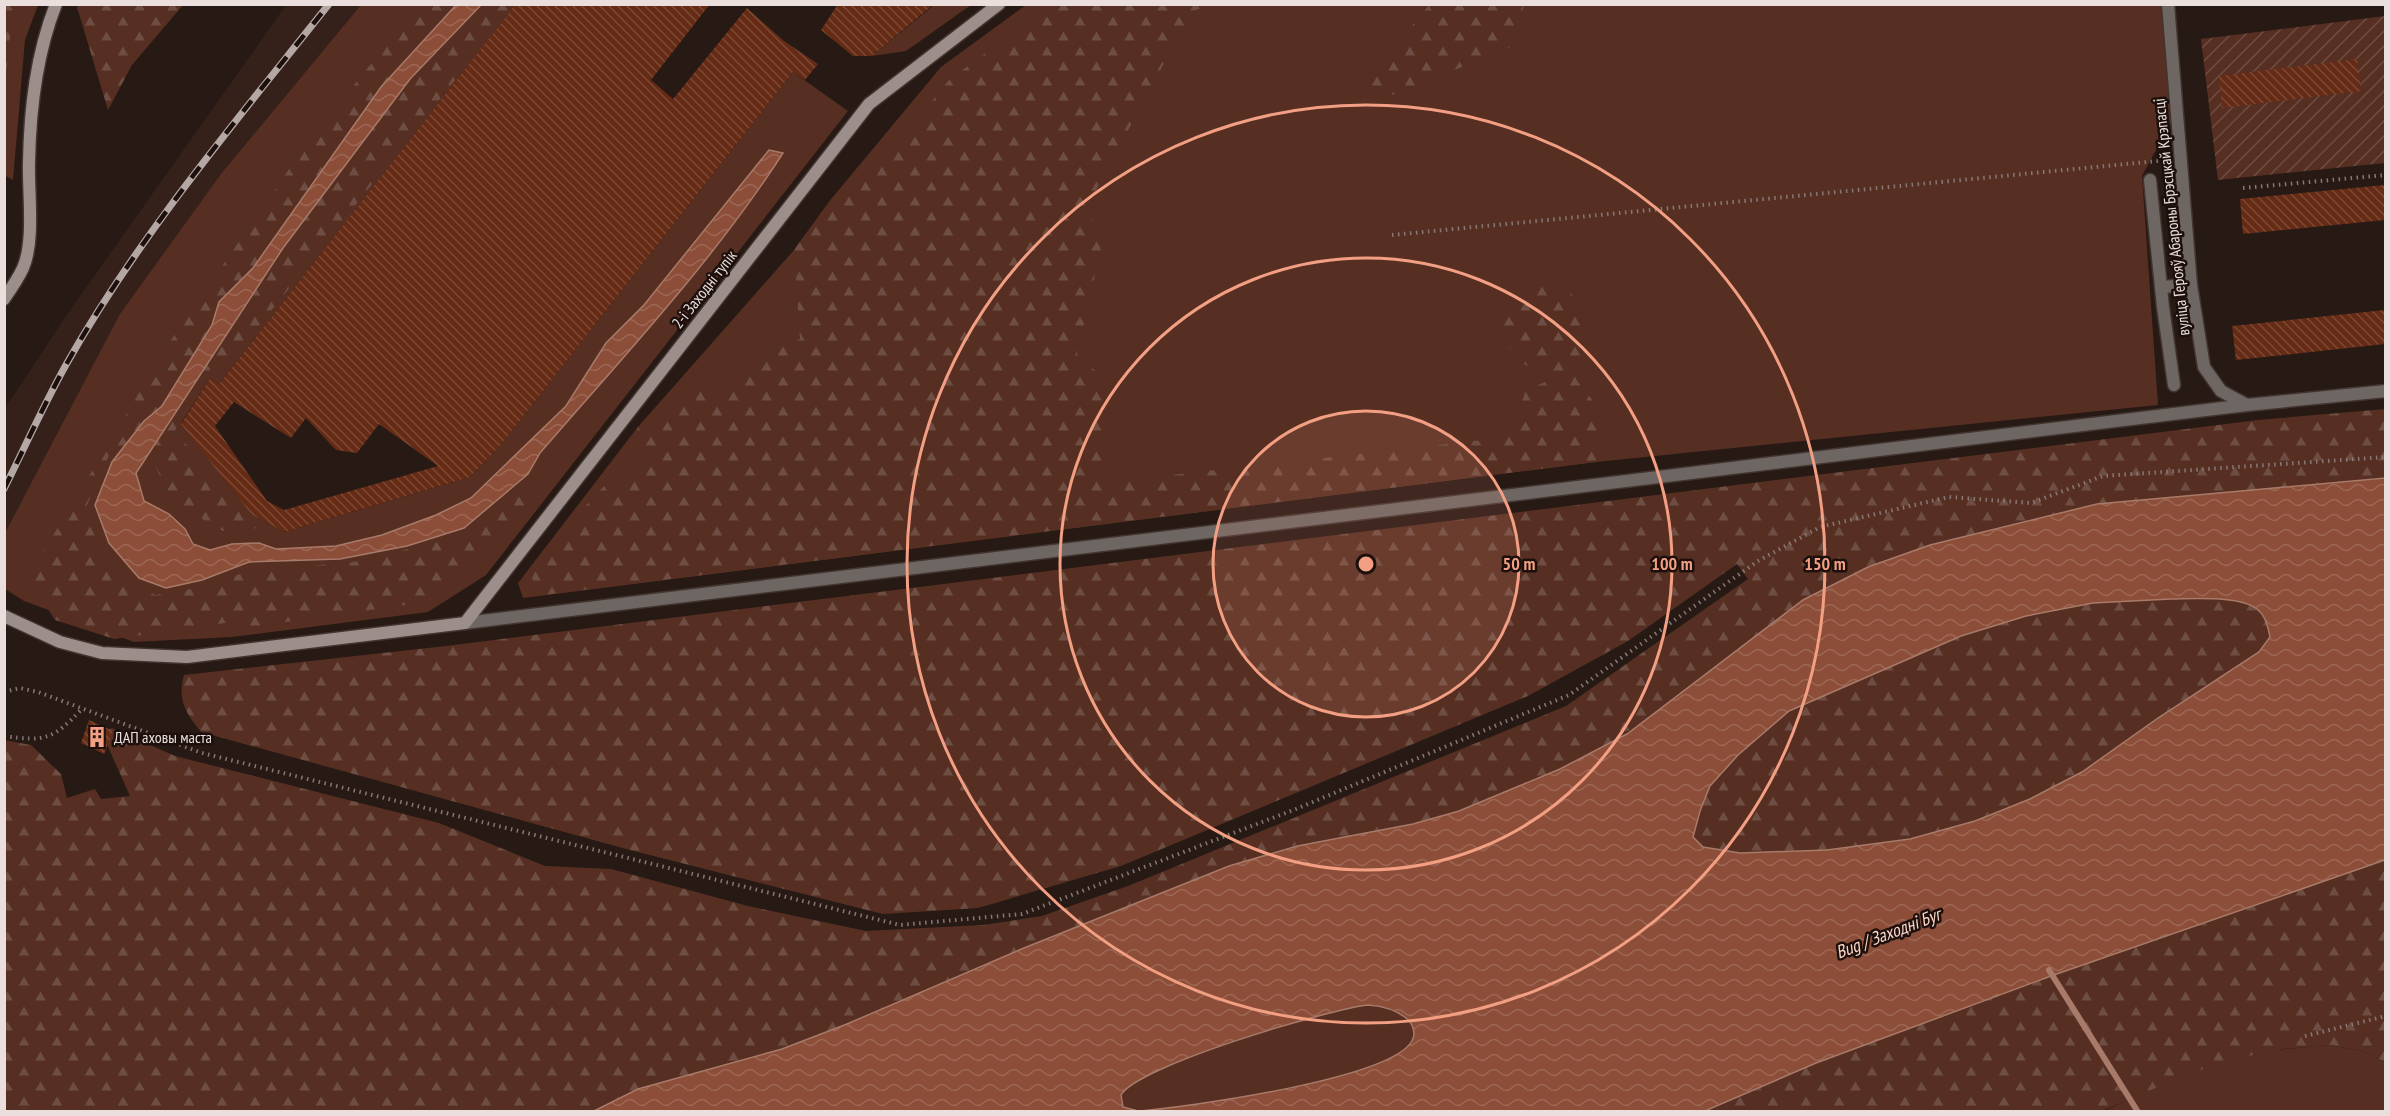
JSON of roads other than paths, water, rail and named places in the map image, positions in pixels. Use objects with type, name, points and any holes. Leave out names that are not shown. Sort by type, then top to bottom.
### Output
[{"type":"main road","points":[[4,299],[24,266],[29,233],[29,163],[35,75],[44,35],[56,4]]},
{"type":"main road","name":"2-і Заходні тупік","points":[[465,623],[869,104],[999,4]]},
{"type":"main road","points":[[4,616],[60,642],[102,653],[187,657],[465,623]]},
{"type":"street","name":"вуліца Герояў Абароны Брэсцкай Крэпасці","points":[[2168,4],[2191,285],[2204,367],[2221,391],[2247,405]]},
{"type":"street","points":[[2150,180],[2174,385]]},
{"type":"street","points":[[2161,287],[2191,285]]},
{"type":"street","points":[[465,623],[2247,405],[2385,391]]},
{"type":"water","points":[[457,4],[481,5],[410,79],[283,248],[136,473],[144,501],[169,514],[185,529],[193,544],[210,550],[232,544],[259,543],[276,549],[336,546],[382,535],[436,515],[471,498],[566,406],[606,343],[644,305],[769,150],[783,153],[698,269],[540,453],[528,474],[464,528],[407,546],[340,559],[249,562],[202,580],[166,588],[139,578],[109,543],[95,505],[112,462],[144,421],[162,406],[212,325],[219,302],[253,268],[381,87]]},
{"type":"water","name":"Bug / Заходні Буг","points":[[2385,478],[2385,860],[2051,976],[1816,1063],[1705,1111],[1138,1111],[594,1111],[638,1089],[782,1049],[847,1024],[1024,948],[1229,866],[1297,846],[1413,824],[1459,811],[1560,769],[1627,734],[1803,600],[1868,567],[1930,545],[2097,504]],"holes":[[[2217,599],[2242,602],[2259,611],[2270,637],[2259,652],[2158,718],[2082,772],[2030,799],[1975,821],[1910,839],[1827,850],[1740,853],[1703,847],[1693,837],[1710,786],[1738,755],[1789,711],[1961,636],[2026,616],[2093,603]],[[1373,1005],[1398,1012],[1411,1023],[1413,1030],[1414,1034],[1403,1050],[1376,1064],[1337,1077],[1290,1088],[1197,1104],[1138,1111],[1123,1107],[1121,1095],[1135,1083],[1161,1069],[1236,1041],[1316,1017]]]},
{"type":"waterway","points":[[2049,970],[2138,1112]]},
{"type":"railway","points":[[4,489],[42,410],[95,315],[191,179],[329,4]]},
{"type":"place","name":"ДАП аховы маста","points":[[97,737]]}]
